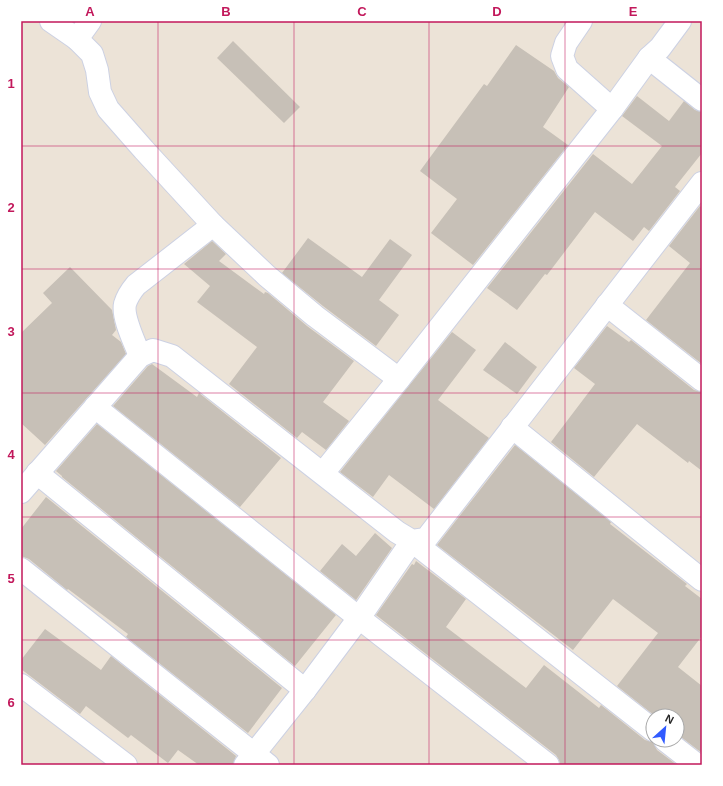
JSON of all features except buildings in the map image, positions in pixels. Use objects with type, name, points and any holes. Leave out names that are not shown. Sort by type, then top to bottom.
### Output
[{"type":"street","points":[[51,21],[77,39],[92,54],[97,70],[100,92],[108,109],[213,225],[267,276],[315,316],[399,379]]},
{"type":"street","points":[[77,39],[90,21]]},
{"type":"street","points":[[581,21],[566,42],[562,56],[568,69],[612,109]]},
{"type":"street","points":[[323,473],[612,109],[649,58],[660,48],[680,21]]},
{"type":"street","points":[[649,58],[702,100]]},
{"type":"street","points":[[21,569],[256,761],[305,690],[359,618],[412,541],[426,539],[702,183]]},
{"type":"street","points":[[140,356],[125,316],[124,305],[129,294],[136,285],[213,225]]},
{"type":"street","points":[[607,306],[702,380]]},
{"type":"street","points":[[21,492],[140,356],[153,350],[172,356],[397,532],[412,541],[645,724]]},
{"type":"street","points":[[95,407],[359,618],[548,765]]},
{"type":"street","points":[[512,427],[702,580]]},
{"type":"street","points":[[37,473],[305,690]]},
{"type":"street","points":[[21,685],[126,765]]},
{"type":"street","points":[[675,748],[697,765]]}]
